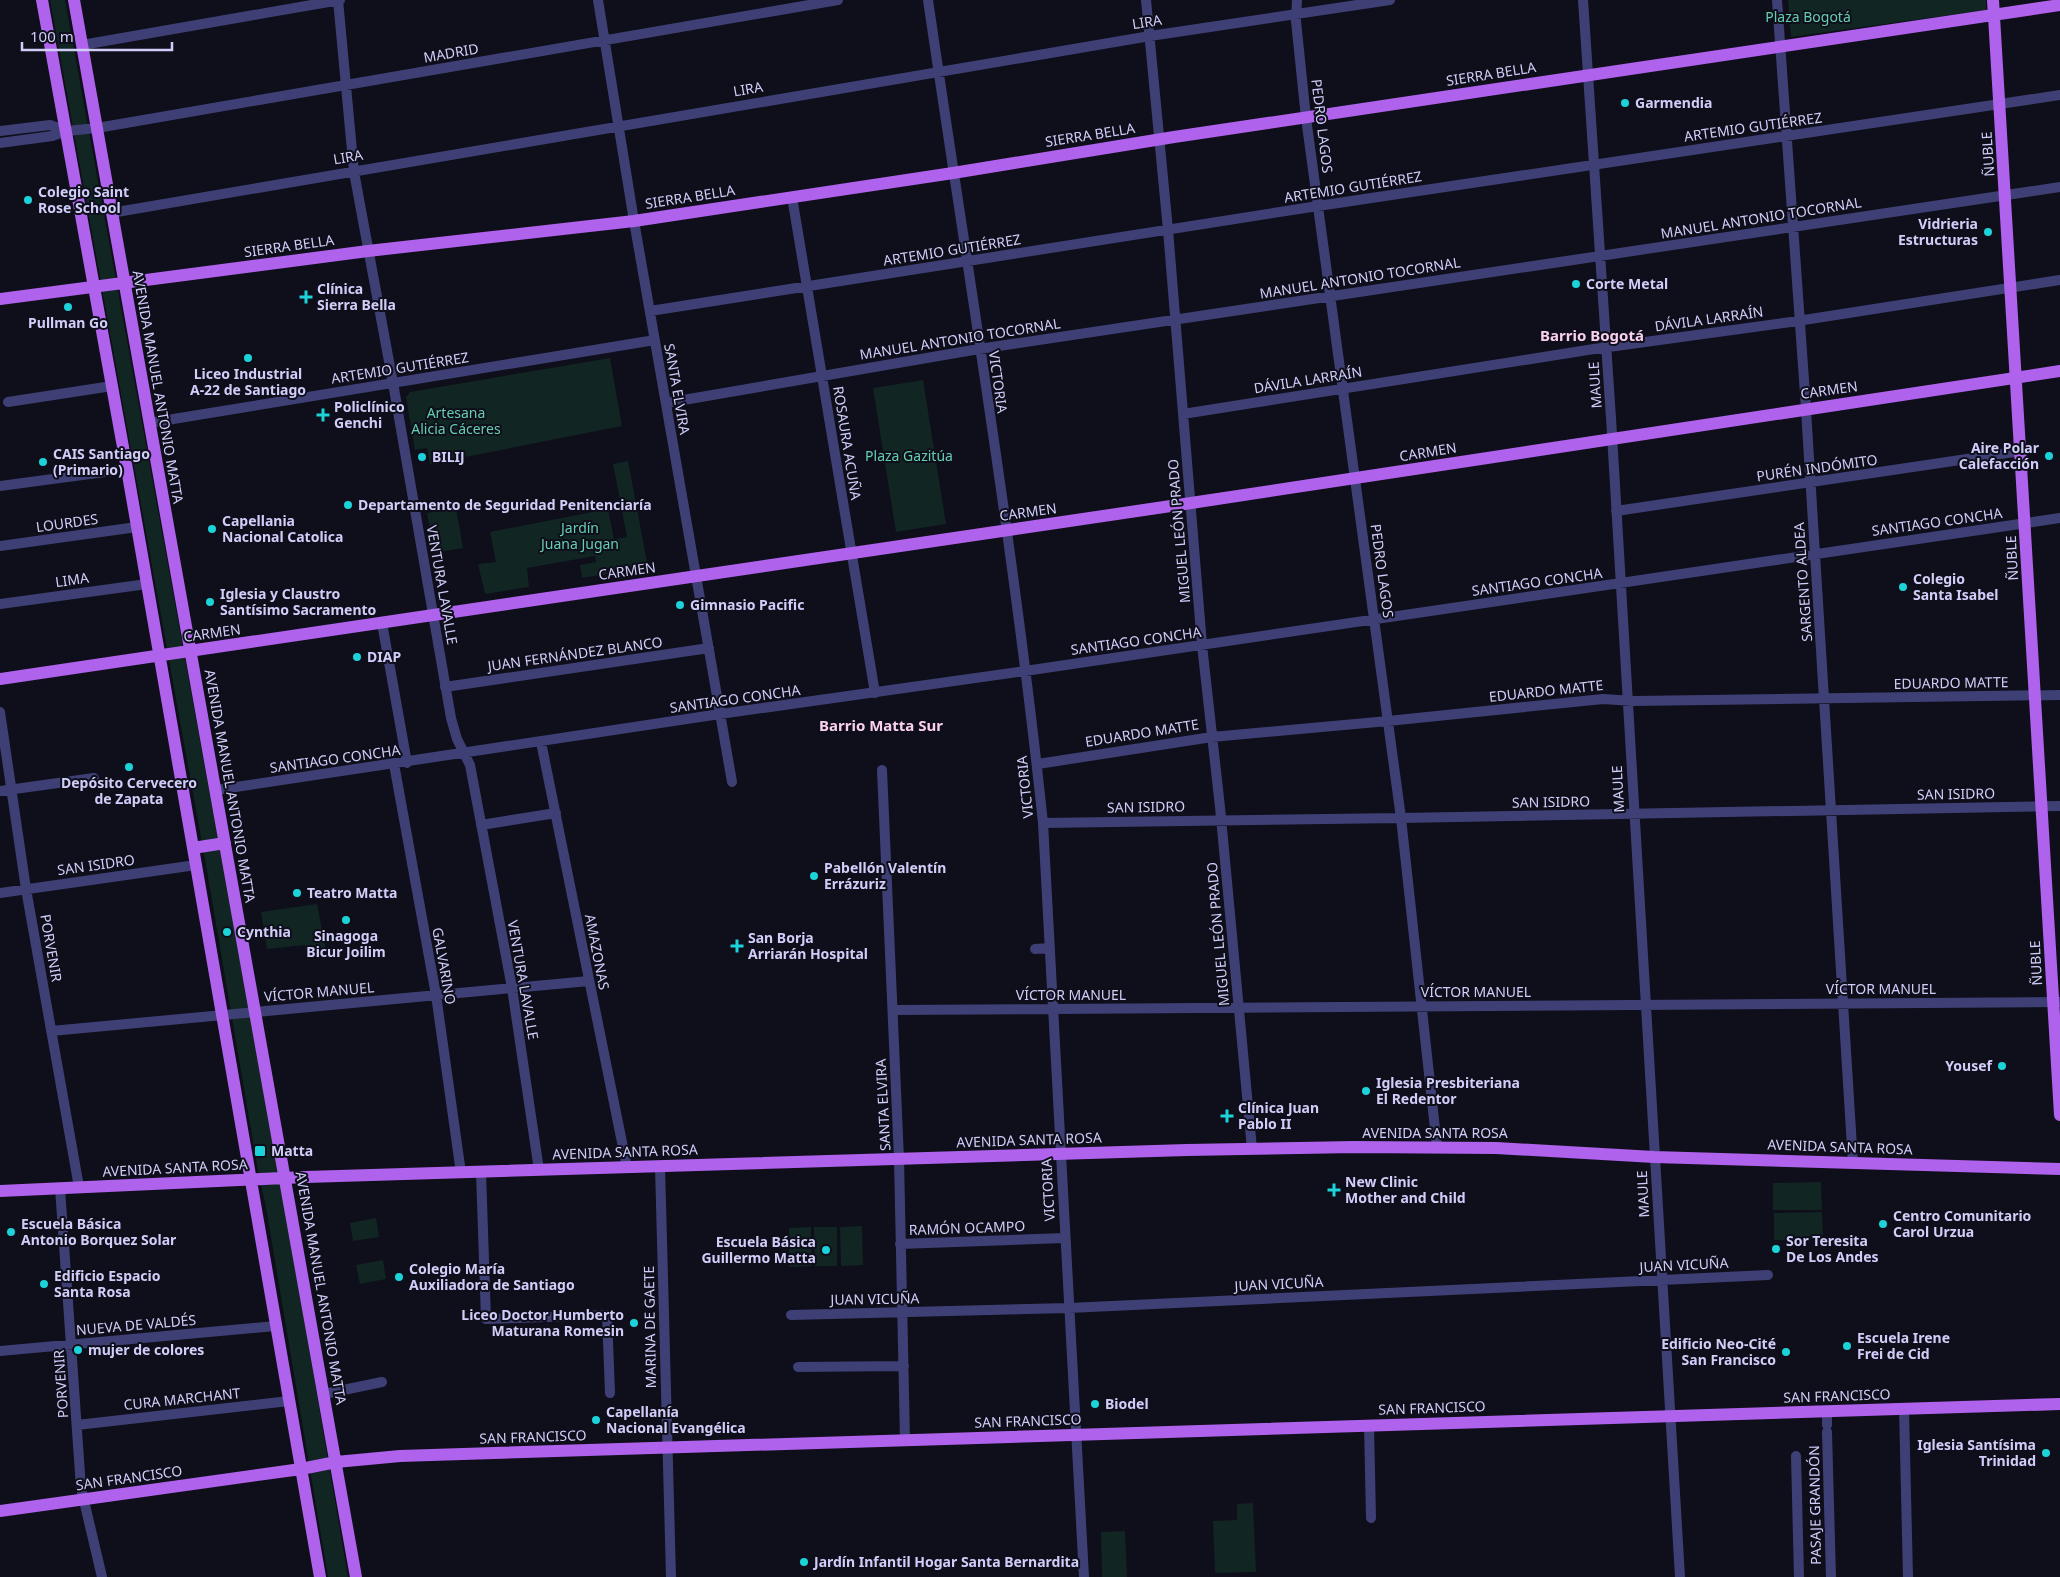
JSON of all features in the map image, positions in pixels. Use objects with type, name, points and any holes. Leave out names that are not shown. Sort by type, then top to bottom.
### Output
[{"type":"main road","points":[[42,0],[138,527],[320,1577]]},
{"type":"main road","name":"AVENIDA MANUEL ANTONIO MATTA","points":[[74,0],[356,1577]]},
{"type":"main road","name":"ÑUBLE","points":[[1993,0],[2042,806],[2057,1002],[2060,1115]]},
{"type":"main road","name":"SIERRA BELLA","points":[[124,283],[368,251],[634,221],[953,173],[1159,139],[2060,5]]},
{"type":"main road","points":[[0,299],[124,283]]},
{"type":"main road","name":"CARMEN","points":[[0,679],[1191,503],[2060,371]]},
{"type":"main road","points":[[193,848],[225,842]]},
{"type":"main road","name":"AVENIDA SANTA ROSA","points":[[0,1191],[251,1179],[627,1167],[1252,1149],[1437,1147],[1536,1149],[1654,1157],[2060,1169]]},
{"type":"main road","name":"SAN FRANCISCO","points":[[0,1511],[302,1470],[336,1462],[400,1456],[2060,1404]]},
{"type":"street","points":[[82,45],[339,0]]},
{"type":"street","name":"VENTURA LAVALLE","points":[[339,0],[354,172],[393,383],[445,687],[454,731],[470,765],[512,988],[539,1170]]},
{"type":"street","name":"SANTA ELVIRA","points":[[598,0],[634,221],[732,782]]},
{"type":"street","name":"MADRID","points":[[0,143],[52,136],[67,131],[96,128],[838,0]]},
{"type":"street","name":"VICTORIA","points":[[928,0],[1006,530],[1038,764],[1043,822],[1064,1238],[1084,1577]]},
{"type":"street","name":"MIGUEL LEÓN PRADO","points":[[1146,0],[1168,230],[1202,645],[1221,820],[1252,1149]]},
{"type":"street","name":"PEDRO LAGOS","points":[[1297,0],[1306,118],[1401,818],[1437,1147]]},
{"type":"street","name":"LIRA","points":[[111,213],[1150,36],[1390,0]]},
{"type":"street","name":"MAULE","points":[[1583,0],[1612,439],[1626,700],[1680,1577]]},
{"type":"street","name":"SARGENTO ALDEA","points":[[1777,0],[1806,409],[1853,1163]]},
{"type":"street","name":"ARTEMIO GUTIÉRREZ","points":[[650,311],[1318,206],[2060,95]]},
{"type":"street","name":"MADRID","points":[[0,131],[50,125],[67,131]]},
{"type":"street","name":"MANUEL ANTONIO TOCORNAL","points":[[666,403],[979,349],[2060,186]]},
{"type":"street","name":"ROSAURA ACUÑA","points":[[792,197],[875,693]]},
{"type":"street","name":"DÁVILA LARRAÍN","points":[[1183,414],[2060,280]]},
{"type":"street","name":"ARTEMIO GUTIÉRREZ","points":[[149,423],[655,340]]},
{"type":"street","points":[[8,402],[112,386]]},
{"type":"street","name":"PURÉN INDÓMITO","points":[[1616,511],[2021,452]]},
{"type":"street","points":[[0,486],[127,469]]},
{"type":"street","name":"SANTIAGO CONCHA","points":[[216,790],[720,714],[1375,620],[2060,518]]},
{"type":"street","name":"LOURDES","points":[[0,546],[138,527]]},
{"type":"street","name":"LIMA","points":[[0,604],[148,584]]},
{"type":"street","points":[[382,623],[408,762]]},
{"type":"street","name":"JUAN FERNÁNDEZ BLANCO","points":[[445,687],[709,648]]},
{"type":"street","name":"EDUARDO MATTE","points":[[1038,764],[1212,736],[1388,721],[1603,698],[1626,700],[2060,695]]},
{"type":"street","name":"PORVENIR","points":[[0,712],[26,889],[79,1187]]},
{"type":"street","name":"AMAZONAS","points":[[541,742],[627,1167]]},
{"type":"street","name":"GALVARINO","points":[[394,764],[436,995],[461,1173]]},
{"type":"street","name":"SANTA ELVIRA","points":[[882,770],[899,1159],[905,1440]]},
{"type":"street","points":[[0,791],[94,778]]},
{"type":"street","name":"SAN ISIDRO","points":[[1043,822],[1401,818],[2060,806]]},
{"type":"street","points":[[481,824],[556,813]]},
{"type":"street","name":"SAN ISIDRO","points":[[0,893],[196,865]]},
{"type":"street","points":[[1035,949],[1050,948]]},
{"type":"street","name":"VÍCTOR MANUEL","points":[[51,1031],[589,981]]},
{"type":"street","name":"VÍCTOR MANUEL","points":[[893,1010],[2057,1002]]},
{"type":"street","name":"MARINA DE GAETE","points":[[660,1166],[671,1577]]},
{"type":"street","points":[[481,1172],[486,1319],[606,1315],[610,1393]]},
{"type":"street","name":"PORVENIR","points":[[60,1188],[84,1500],[102,1577]]},
{"type":"street","name":"RAMÓN OCAMPO","points":[[900,1244],[1064,1238]]},
{"type":"street","name":"JUAN VICUÑA","points":[[791,1315],[1069,1308],[1768,1275]]},
{"type":"street","name":"NUEVA DE VALDÉS","points":[[0,1351],[275,1326]]},
{"type":"street","points":[[798,1367],[904,1366]]},
{"type":"street","points":[[324,1394],[382,1382]]},
{"type":"street","name":"CURA MARCHANT","points":[[77,1424],[289,1401]]},
{"type":"street","points":[[1904,1409],[1908,1577]]},
{"type":"street","name":"PASAJE GRANDÓN","points":[[1827,1411],[1831,1577]]},
{"type":"street","points":[[1369,1425],[1371,1518]]},
{"type":"street","points":[[1796,1456],[1799,1577]]},
{"type":"green space","points":[[50,0],[65,0],[284,1202],[348,1577],[328,1577],[206,865]]},
{"type":"green space","name":"Plaza Bogotá","points":[[1788,0],[1986,0],[1986,10],[1791,37]]},
{"type":"green space","name":"Artesana Alicia Cáceres","points":[[610,358],[622,426],[430,464],[427,448],[415,450],[406,397],[410,392]]},
{"type":"green space","name":"Plaza Gazitúa","points":[[923,380],[946,524],[896,532],[873,388]]},
{"type":"green space","name":"Jardín Juana Jugan","points":[[628,461],[648,567],[582,578],[580,565],[596,562],[595,556],[527,568],[529,587],[485,594],[478,564],[496,562],[490,532],[608,509],[614,539],[627,537],[613,464]]},
{"type":"green space","points":[[456,508],[463,548],[434,553],[427,513]]},
{"type":"green space","points":[[317,904],[326,951],[306,953],[305,945],[267,949],[261,912]]},
{"type":"green space","points":[[1821,1182],[1822,1210],[1773,1210],[1773,1183]]},
{"type":"green space","points":[[1822,1212],[1823,1239],[1774,1240],[1774,1213]]},
{"type":"green space","points":[[376,1218],[379,1237],[353,1241],[350,1223]]},
{"type":"green space","points":[[862,1226],[863,1265],[841,1266],[840,1227]]},
{"type":"green space","points":[[811,1227],[812,1266],[789,1267],[789,1228]]},
{"type":"green space","points":[[814,1227],[837,1227],[837,1266],[815,1266]]},
{"type":"green space","points":[[383,1260],[386,1279],[360,1284],[356,1265]]},
{"type":"green space","points":[[1253,1503],[1256,1572],[1215,1573],[1213,1521],[1237,1520],[1237,1504]]},
{"type":"green space","points":[[1125,1531],[1127,1577],[1102,1577],[1101,1532]]},
{"type":"place","name":"Garmendia","points":[[1625,103]]},
{"type":"place","name":"Colegio Saint Rose School","points":[[28,200]]},
{"type":"place","name":"Vidrieria Estructuras","points":[[1988,232]]},
{"type":"place","name":"Corte Metal","points":[[1576,284]]},
{"type":"place","name":"Clínica Sierra Bella","points":[[306,297]]},
{"type":"place","name":"Pullman Go","points":[[68,307]]},
{"type":"place","name":"Liceo Industrial A-22 de Santiago","points":[[248,358]]},
{"type":"place","name":"Policlínico Genchi","points":[[323,415]]},
{"type":"place","name":"Aire Polar Calefacción","points":[[2049,456]]},
{"type":"place","name":"BILIJ","points":[[422,457]]},
{"type":"place","name":"CAIS Santiago (Primario)","points":[[43,462]]},
{"type":"place","name":"Departamento de Seguridad Penitenciaría","points":[[348,505]]},
{"type":"place","name":"Capellania Nacional Catolica","points":[[212,529]]},
{"type":"place","name":"Colegio Santa Isabel","points":[[1903,587]]},
{"type":"place","name":"Iglesia y Claustro Santísimo Sacramento","points":[[210,602]]},
{"type":"place","name":"Gimnasio Pacific","points":[[680,605]]},
{"type":"place","name":"DIAP","points":[[357,657]]},
{"type":"place","name":"Depósito Cervecero de Zapata","points":[[129,767]]},
{"type":"place","name":"Pabellón Valentín Errázuriz","points":[[814,876]]},
{"type":"place","name":"Teatro Matta","points":[[297,893]]},
{"type":"place","name":"Sinagoga Bicur Joilim","points":[[346,920]]},
{"type":"place","name":"Cynthia","points":[[227,932]]},
{"type":"place","name":"San Borja Arriarán Hospital","points":[[737,946]]},
{"type":"place","name":"Yousef","points":[[2002,1066]]},
{"type":"place","name":"Iglesia Presbiteriana El Redentor","points":[[1366,1091]]},
{"type":"place","name":"Clínica Juan Pablo II","points":[[1227,1116]]},
{"type":"place","name":"Matta","points":[[260,1151]]},
{"type":"place","name":"New Clinic Mother and Child","points":[[1334,1190]]},
{"type":"place","name":"Centro Comunitario Carol Urzua","points":[[1883,1224]]},
{"type":"place","name":"Escuela Básica Antonio Borquez Solar","points":[[11,1232]]},
{"type":"place","name":"Sor Teresita De Los Andes","points":[[1776,1249]]},
{"type":"place","name":"Escuela Básica Guillermo Matta","points":[[826,1250]]},
{"type":"place","name":"Colegio María Auxiliadora de Santiago","points":[[399,1277]]},
{"type":"place","name":"Edificio Espacio Santa Rosa","points":[[44,1284]]},
{"type":"place","name":"Liceo Doctor Humberto Maturana Romesin","points":[[634,1323]]},
{"type":"place","name":"Escuela Irene Frei de Cid","points":[[1847,1346]]},
{"type":"place","name":"mujer de colores","points":[[78,1350]]},
{"type":"place","name":"Edificio Neo-Cité San Francisco","points":[[1786,1352]]},
{"type":"place","name":"Biodel","points":[[1095,1404]]},
{"type":"place","name":"Capellanía Nacional Evangélica","points":[[596,1420]]},
{"type":"place","name":"Iglesia Santísima Trinidad","points":[[2046,1453]]},
{"type":"place","name":"Jardín Infantil Hogar Santa Bernardita","points":[[804,1562]]},
{"type":"district","name":"Barrio Bogotá","points":[[1592,336]]},
{"type":"district","name":"Barrio Matta Sur","points":[[881,726]]}]
